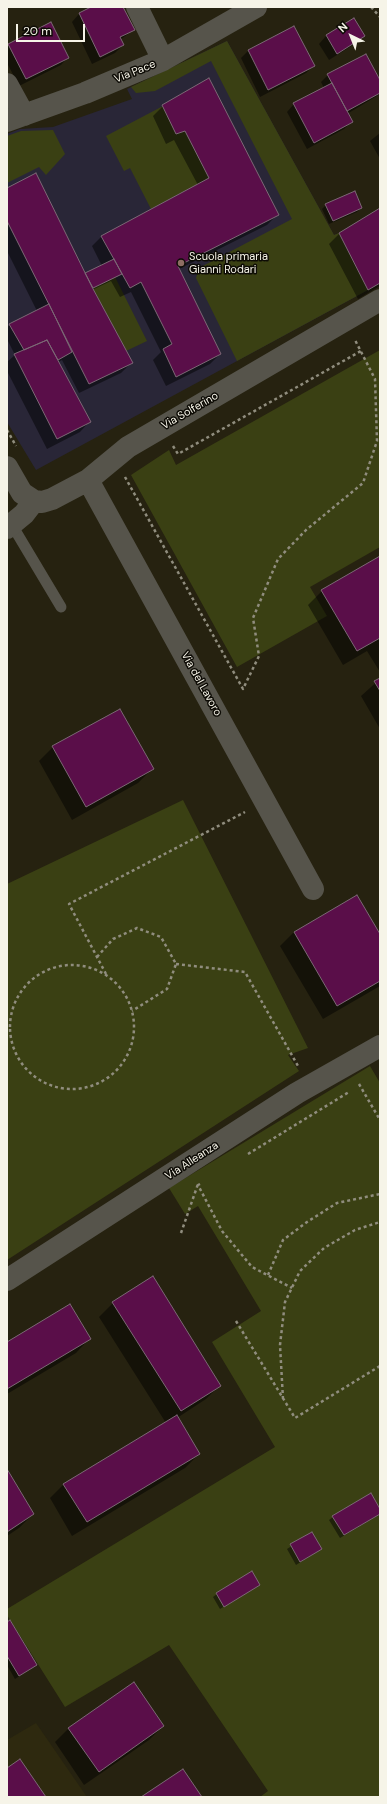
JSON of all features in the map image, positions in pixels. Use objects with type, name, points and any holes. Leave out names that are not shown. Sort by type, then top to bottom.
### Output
[{"type":"street","points":[[137,7],[163,60]]},
{"type":"street","name":"Via Pace","points":[[16,118],[85,93],[163,60],[256,7]]},
{"type":"street","points":[[7,84],[16,118]]},
{"type":"street","name":"Via Solferino","points":[[34,501],[42,502],[52,499],[88,480],[128,447],[380,300]]},
{"type":"street","points":[[9,526],[24,514],[34,501],[22,493],[12,458]]},
{"type":"street","name":"Via del Lavoro","points":[[88,480],[313,889]]},
{"type":"street","name":"Via Alleanza","points":[[7,1280],[297,1093],[380,1046]]},
{"type":"lane","points":[[9,526],[61,607]]},
{"type":"path","points":[[371,7],[380,17]]},
{"type":"path","points":[[121,470],[243,689],[259,656],[253,618],[278,559],[306,530],[363,483],[377,441],[375,379],[353,334]]},
{"type":"path","points":[[171,443],[178,454],[361,351]]},
{"type":"path","points":[[7,430],[12,458]]},
{"type":"path","points":[[107,976],[69,904],[265,801]]},
{"type":"path","points":[[97,957],[113,939],[137,928],[162,938],[176,964],[167,989],[132,1011]]},
{"type":"path","points":[[176,964],[245,972],[298,1067]]},
{"type":"path","points":[[78,965],[98,970],[115,981],[127,997],[132,1011],[134,1018],[134,1039],[126,1060],[112,1076],[93,1087],[73,1090],[53,1087],[35,1078],[20,1063],[12,1045],[9,1025],[13,1005],[23,987],[39,974],[58,966],[78,965]]},
{"type":"path","points":[[348,1064],[380,1120]]},
{"type":"path","points":[[245,1156],[360,1085]]},
{"type":"path","points":[[184,1166],[198,1185],[222,1231],[252,1266],[292,1288]]},
{"type":"path","points":[[181,1233],[198,1185],[205,1181]]},
{"type":"path","points":[[268,1274],[283,1240],[307,1222],[337,1203],[380,1194]]},
{"type":"path","points":[[283,1399],[280,1345],[285,1302],[300,1272],[324,1248],[355,1230],[380,1222]]},
{"type":"path","points":[[236,1321],[295,1418],[380,1366]]},
{"type":"shaded area","name":"Scuola primaria Gianni Rodari","points":[[227,41],[334,235],[339,233],[368,290],[36,470],[7,422],[7,134],[20,129],[53,127],[132,99],[127,89]]},
{"type":"shaded area","points":[[36,1723],[87,1797],[7,1797],[7,1740]]},
{"type":"green space","points":[[227,41],[334,235],[339,233],[368,290],[237,361],[196,278],[199,268],[292,219],[211,61],[155,91],[136,93],[131,87]]},
{"type":"green space","points":[[163,106],[185,131],[209,178],[151,209],[130,168],[124,171],[106,136]]},
{"type":"green space","points":[[53,130],[65,154],[46,175],[39,167],[7,183],[7,136],[21,131]]},
{"type":"green space","points":[[115,277],[147,341],[126,351],[92,287]]},
{"type":"green space","points":[[380,350],[380,547],[310,587],[327,616],[237,667],[131,475],[169,450],[176,465]]},
{"type":"green space","points":[[183,800],[308,1048],[288,1055],[299,1071],[7,1260],[7,884]]},
{"type":"green space","points":[[370,1066],[380,1083],[380,1797],[260,1797],[268,1791],[169,1645],[65,1707],[7,1615],[7,1609],[275,1447],[212,1342],[261,1311],[198,1206],[185,1214],[169,1188]]},
{"type":"building","points":[[91,7],[123,7],[135,30],[120,37],[124,45],[100,57],[79,13]]},
{"type":"building","points":[[354,18],[365,36],[337,54],[326,35]]},
{"type":"building","points":[[51,22],[69,58],[26,79],[8,44]]},
{"type":"building","points":[[294,26],[315,66],[268,90],[248,50]]},
{"type":"building","points":[[366,54],[380,80],[380,93],[347,111],[327,74]]},
{"type":"building","points":[[209,78],[279,215],[178,266],[221,354],[176,377],[163,349],[172,344],[141,282],[130,288],[101,236],[209,178],[185,131],[176,134],[162,105]]},
{"type":"building","points":[[332,83],[353,122],[314,143],[293,103]]},
{"type":"building","points":[[36,173],[92,287],[133,363],[89,384],[7,221],[7,188]]},
{"type":"building","points":[[355,191],[362,208],[333,221],[325,204]]},
{"type":"building","points":[[380,208],[380,283],[368,290],[339,233]]},
{"type":"building","points":[[114,259],[122,274],[93,288],[85,273]]},
{"type":"building","points":[[49,304],[72,352],[58,360],[47,340],[24,350],[9,324]]},
{"type":"building","points":[[47,340],[91,422],[57,439],[14,354]]},
{"type":"building","points":[[380,556],[380,638],[357,651],[321,590]]},
{"type":"building","points":[[380,678],[380,691],[374,681]]},
{"type":"building","points":[[120,709],[154,769],[86,807],[52,746]]},
{"type":"building","points":[[357,895],[380,934],[380,981],[337,1006],[294,932]]},
{"type":"building","points":[[153,1276],[221,1386],[181,1411],[112,1302]]},
{"type":"building","points":[[70,1304],[91,1339],[7,1389],[7,1342]]},
{"type":"building","points":[[177,1415],[200,1454],[87,1522],[63,1484]]},
{"type":"building","points":[[7,1469],[34,1514],[7,1532]]},
{"type":"building","points":[[371,1493],[380,1509],[380,1514],[344,1535],[332,1516]]},
{"type":"building","points":[[312,1532],[322,1549],[300,1562],[290,1544]]},
{"type":"building","points":[[252,1571],[260,1585],[224,1607],[216,1593]]},
{"type":"building","points":[[10,1620],[37,1665],[19,1676],[7,1656],[7,1622]]},
{"type":"building","points":[[134,1682],[164,1726],[99,1772],[68,1728]]},
{"type":"building","points":[[20,1759],[46,1797],[7,1797],[7,1768]]},
{"type":"building","points":[[183,1769],[202,1797],[141,1797]]},
{"type":"place","name":"Scuola primaria Gianni Rodari","points":[[181,263]]}]
